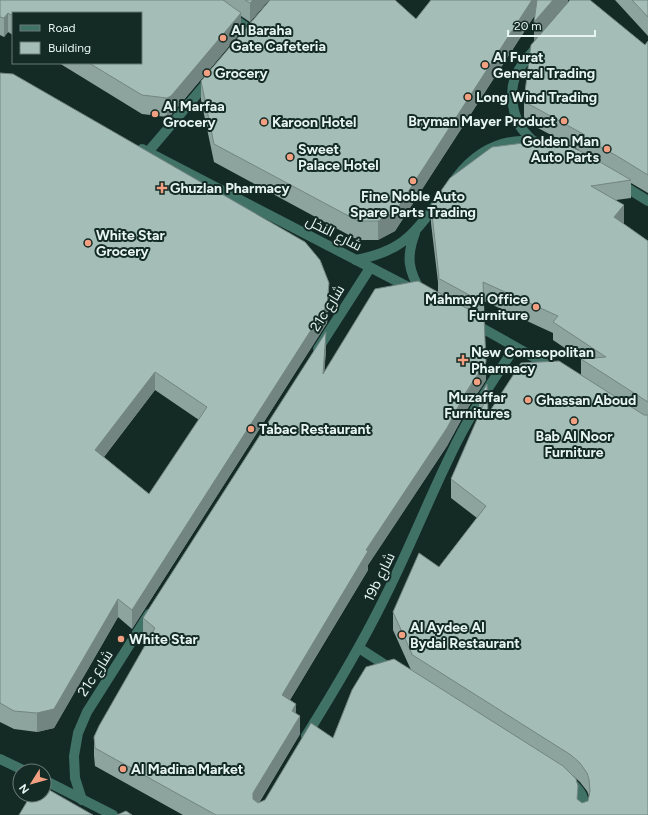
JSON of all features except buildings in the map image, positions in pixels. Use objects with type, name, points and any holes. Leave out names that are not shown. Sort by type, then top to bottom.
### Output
[{"type":"street","points":[[209,0],[251,31]]},
{"type":"street","points":[[544,39],[525,61],[516,76],[512,93],[514,111],[521,127],[532,140],[558,152]]},
{"type":"street","points":[[148,152],[215,73]]},
{"type":"street","points":[[356,260],[373,257],[389,251],[416,231],[465,166],[479,155],[496,146],[514,141],[532,140]]},
{"type":"street","name":"شارع النخل","points":[[134,145],[426,297],[414,280],[409,264],[410,247],[416,231]]},
{"type":"street","points":[[608,177],[648,201]]},
{"type":"street","name":"21c شارع","points":[[312,359],[370,268]]},
{"type":"street","points":[[462,317],[562,374]]},
{"type":"street","name":"19b شارع","points":[[300,748],[359,648],[414,538],[450,454],[472,414],[515,346]]},
{"type":"street","name":"21c شارع","points":[[82,800],[75,778],[74,756],[78,733],[87,712],[157,602]]},
{"type":"street","points":[[359,648],[399,674]]},
{"type":"street","points":[[0,759],[12,765]]},
{"type":"street","points":[[561,775],[575,785],[581,793],[585,802],[583,815]]},
{"type":"street","points":[[52,784],[113,815]]},
{"type":"place","name":"Al Baraha Gate Cafeteria","points":[[223,38]]},
{"type":"place","name":"Al Furat General Trading","points":[[485,65]]},
{"type":"place","name":"Grocery","points":[[207,73]]},
{"type":"place","name":"Long Wind Trading","points":[[468,97]]},
{"type":"place","name":"Al Marfaa Grocery","points":[[155,114]]},
{"type":"place","name":"Bryman Mayer Product","points":[[564,121]]},
{"type":"place","name":"Karoon Hotel","points":[[264,122]]},
{"type":"place","name":"Golden Man Auto Parts","points":[[607,149]]},
{"type":"place","name":"Sweet Palace Hotel","points":[[290,157]]},
{"type":"place","name":"Fine Noble Auto Spare Parts Trading","points":[[413,181]]},
{"type":"place","name":"Ghuzlan Pharmacy","points":[[162,188]]},
{"type":"place","name":"White Star Grocery","points":[[88,243]]},
{"type":"place","name":"Mahmayi Office Furniture","points":[[536,307]]},
{"type":"place","name":"New Comsopolitan Pharmacy","points":[[463,360]]},
{"type":"place","name":"Muzaffar Furnitures","points":[[477,382]]},
{"type":"place","name":"Ghassan Aboud","points":[[528,400]]},
{"type":"place","name":"Bab Al Noor Furniture","points":[[574,421]]},
{"type":"place","name":"Tabac Restaurant","points":[[251,429]]},
{"type":"place","name":"Al Aydee Al Bydai Restaurant","points":[[402,635]]},
{"type":"place","name":"White Star","points":[[121,639]]},
{"type":"place","name":"Al Madina Market","points":[[123,769]]}]
